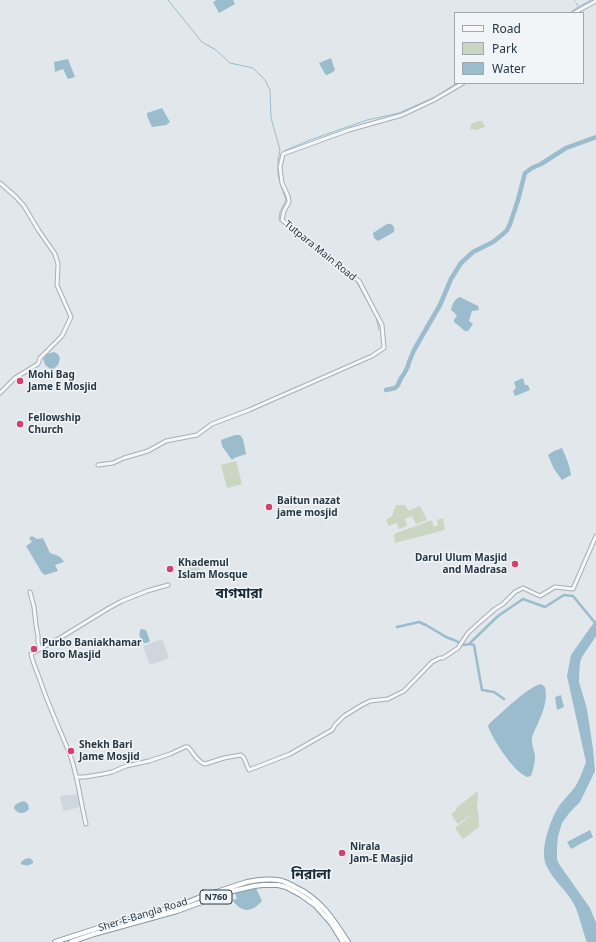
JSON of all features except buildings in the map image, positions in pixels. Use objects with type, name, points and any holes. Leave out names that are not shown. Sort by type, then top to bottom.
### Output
[{"type":"highway","name":"Sher-E-Bangla Road","points":[[56,942],[76,938],[101,927],[199,901],[247,882],[275,880],[288,883],[319,903],[348,942]]},
{"type":"highway","name":"Sher-E-Bangla Road","points":[[303,893],[323,914],[343,942]]},
{"type":"highway","name":"Sher-E-Bangla Road","points":[[71,942],[76,938]]},
{"type":"street","points":[[576,12],[596,1]]},
{"type":"street","name":"Tutpara Main Road","points":[[98,465],[113,463],[148,451],[166,441],[197,435],[212,424],[249,410],[372,356],[384,348],[382,325],[359,281],[331,261],[303,236],[282,220],[284,211],[289,202],[282,183],[280,167],[282,157],[283,154],[338,134],[402,115],[434,100],[461,84]]},
{"type":"street","points":[[0,183],[24,206],[55,254],[58,264],[57,285],[71,317],[62,336],[40,358],[38,364],[16,378],[0,394]]},
{"type":"street","points":[[76,777],[85,777],[112,772],[126,766],[149,761],[188,747],[198,760],[205,764],[224,758],[241,755],[244,758],[249,770],[290,754],[332,730],[344,716],[362,705],[370,701],[388,699],[404,690],[432,662],[443,658],[460,646],[468,633],[515,592],[523,588],[540,596],[555,587],[573,589],[596,536]]},
{"type":"street","points":[[86,824],[80,793],[68,750],[47,701],[31,654],[108,608],[147,591],[168,585]]},
{"type":"street","points":[[30,592],[34,607],[40,649]]},
{"type":"shaded area","points":[[162,639],[169,658],[150,665],[143,646]]},
{"type":"shaded area","points":[[79,794],[81,806],[63,811],[60,796]]},
{"type":"green space","points":[[482,121],[485,127],[476,130],[470,129],[471,124]]},
{"type":"green space","points":[[236,461],[242,484],[227,488],[221,465]]},
{"type":"green space","points":[[396,505],[405,505],[409,511],[420,506],[427,520],[416,524],[412,516],[405,519],[407,526],[399,529],[397,523],[389,526],[386,520],[392,516]]},
{"type":"green space","points":[[443,518],[445,530],[395,543],[394,534],[432,520],[434,527],[438,525],[437,520]]},
{"type":"green space","points":[[198,564],[201,573],[190,577],[187,568]]},
{"type":"green space","points":[[478,791],[477,811],[479,827],[463,839],[455,828],[476,812],[458,824],[451,814],[456,810],[456,808]]},
{"type":"water","points":[[215,0],[233,0],[235,4],[219,13],[213,2],[216,1]]},
{"type":"water","points":[[331,58],[335,70],[327,75],[319,63]]},
{"type":"water","points":[[68,59],[75,77],[68,79],[63,69],[55,72],[54,62]]},
{"type":"water","points":[[162,108],[170,122],[166,125],[152,127],[147,113]]},
{"type":"water","points":[[387,224],[391,224],[393,226],[394,232],[378,241],[374,238],[373,233]]},
{"type":"water","points":[[460,297],[478,306],[479,310],[472,311],[469,321],[473,324],[468,331],[465,331],[454,322],[457,315],[451,310],[455,301]]},
{"type":"water","points":[[54,352],[58,354],[60,358],[58,365],[52,370],[45,365],[43,359],[47,354]]},
{"type":"water","points":[[523,378],[525,385],[528,385],[530,390],[515,396],[513,391],[516,388],[514,382]]},
{"type":"water","points":[[235,435],[240,435],[243,439],[246,454],[232,460],[222,446],[221,440]]},
{"type":"water","points":[[562,448],[569,465],[571,475],[562,480],[554,469],[548,455]]},
{"type":"water","points":[[32,536],[37,539],[43,538],[50,553],[63,560],[64,562],[55,565],[58,571],[45,575],[42,573],[26,546],[32,542],[29,538]]},
{"type":"water","points":[[596,620],[596,636],[582,657],[580,662],[579,677],[579,682],[587,709],[595,771],[580,802],[562,823],[558,836],[557,848],[557,859],[559,864],[590,908],[596,923],[596,942],[587,942],[574,904],[547,867],[544,846],[556,811],[575,787],[586,762],[567,676],[571,655]]},
{"type":"water","points":[[141,629],[146,630],[150,641],[147,643],[144,643],[141,638]]},
{"type":"water","points":[[541,684],[545,687],[545,701],[542,714],[532,738],[535,762],[531,776],[527,777],[510,762],[494,739],[488,726],[522,695],[535,686]]},
{"type":"water","points":[[561,695],[564,707],[557,710],[555,697]]},
{"type":"water","points":[[24,801],[28,804],[29,809],[23,813],[17,812],[14,808],[15,805]]},
{"type":"water","points":[[590,830],[593,837],[571,849],[567,842]]},
{"type":"water","points":[[30,858],[33,863],[30,865],[21,864],[21,862],[25,859]]},
{"type":"water","points":[[256,888],[262,901],[254,908],[247,910],[243,909],[232,900],[237,899],[235,893]]},
{"type":"waterway","points":[[168,0],[202,42],[216,50],[230,63],[253,68],[265,80],[270,90],[271,118],[280,150],[278,175],[286,200],[280,212],[279,220],[281,221]]},
{"type":"waterway","points":[[571,12],[591,0]]},
{"type":"waterway","points":[[284,151],[310,140],[367,120],[399,113],[435,97],[455,84]]},
{"type":"waterway","points":[[386,390],[395,388],[398,385],[414,350],[440,305],[451,279],[461,263],[473,252],[493,242],[507,230],[518,200],[525,173],[566,148],[596,137]]},
{"type":"waterway","points":[[321,254],[356,281],[376,317],[379,330]]},
{"type":"waterway","points":[[469,644],[498,616],[523,599],[545,607],[564,595],[573,596],[596,624]]},
{"type":"waterway","points":[[397,627],[419,622],[464,645],[474,645],[482,690],[494,692],[504,699]]},
{"type":"place","name":"Mohi Bag Jame E Mosjid","points":[[20,381]]},
{"type":"place","name":"Fellowship Church","points":[[20,424]]},
{"type":"place","name":"Baitun nazat jame mosjid","points":[[269,507]]},
{"type":"place","name":"Darul Ulum Masjid and Madrasa","points":[[515,564]]},
{"type":"place","name":"Khademul Islam Mosque","points":[[170,569]]},
{"type":"place","name":"Purbo Baniakhamar Boro Masjid","points":[[34,649]]},
{"type":"place","name":"Shekh Bari Jame Mosjid","points":[[71,751]]},
{"type":"place","name":"Nirala Jam-E Masjid","points":[[342,853]]},
{"type":"district","name":"বাগমারা","points":[[239,594]]},
{"type":"district","name":"নিরালা","points":[[311,875]]}]
